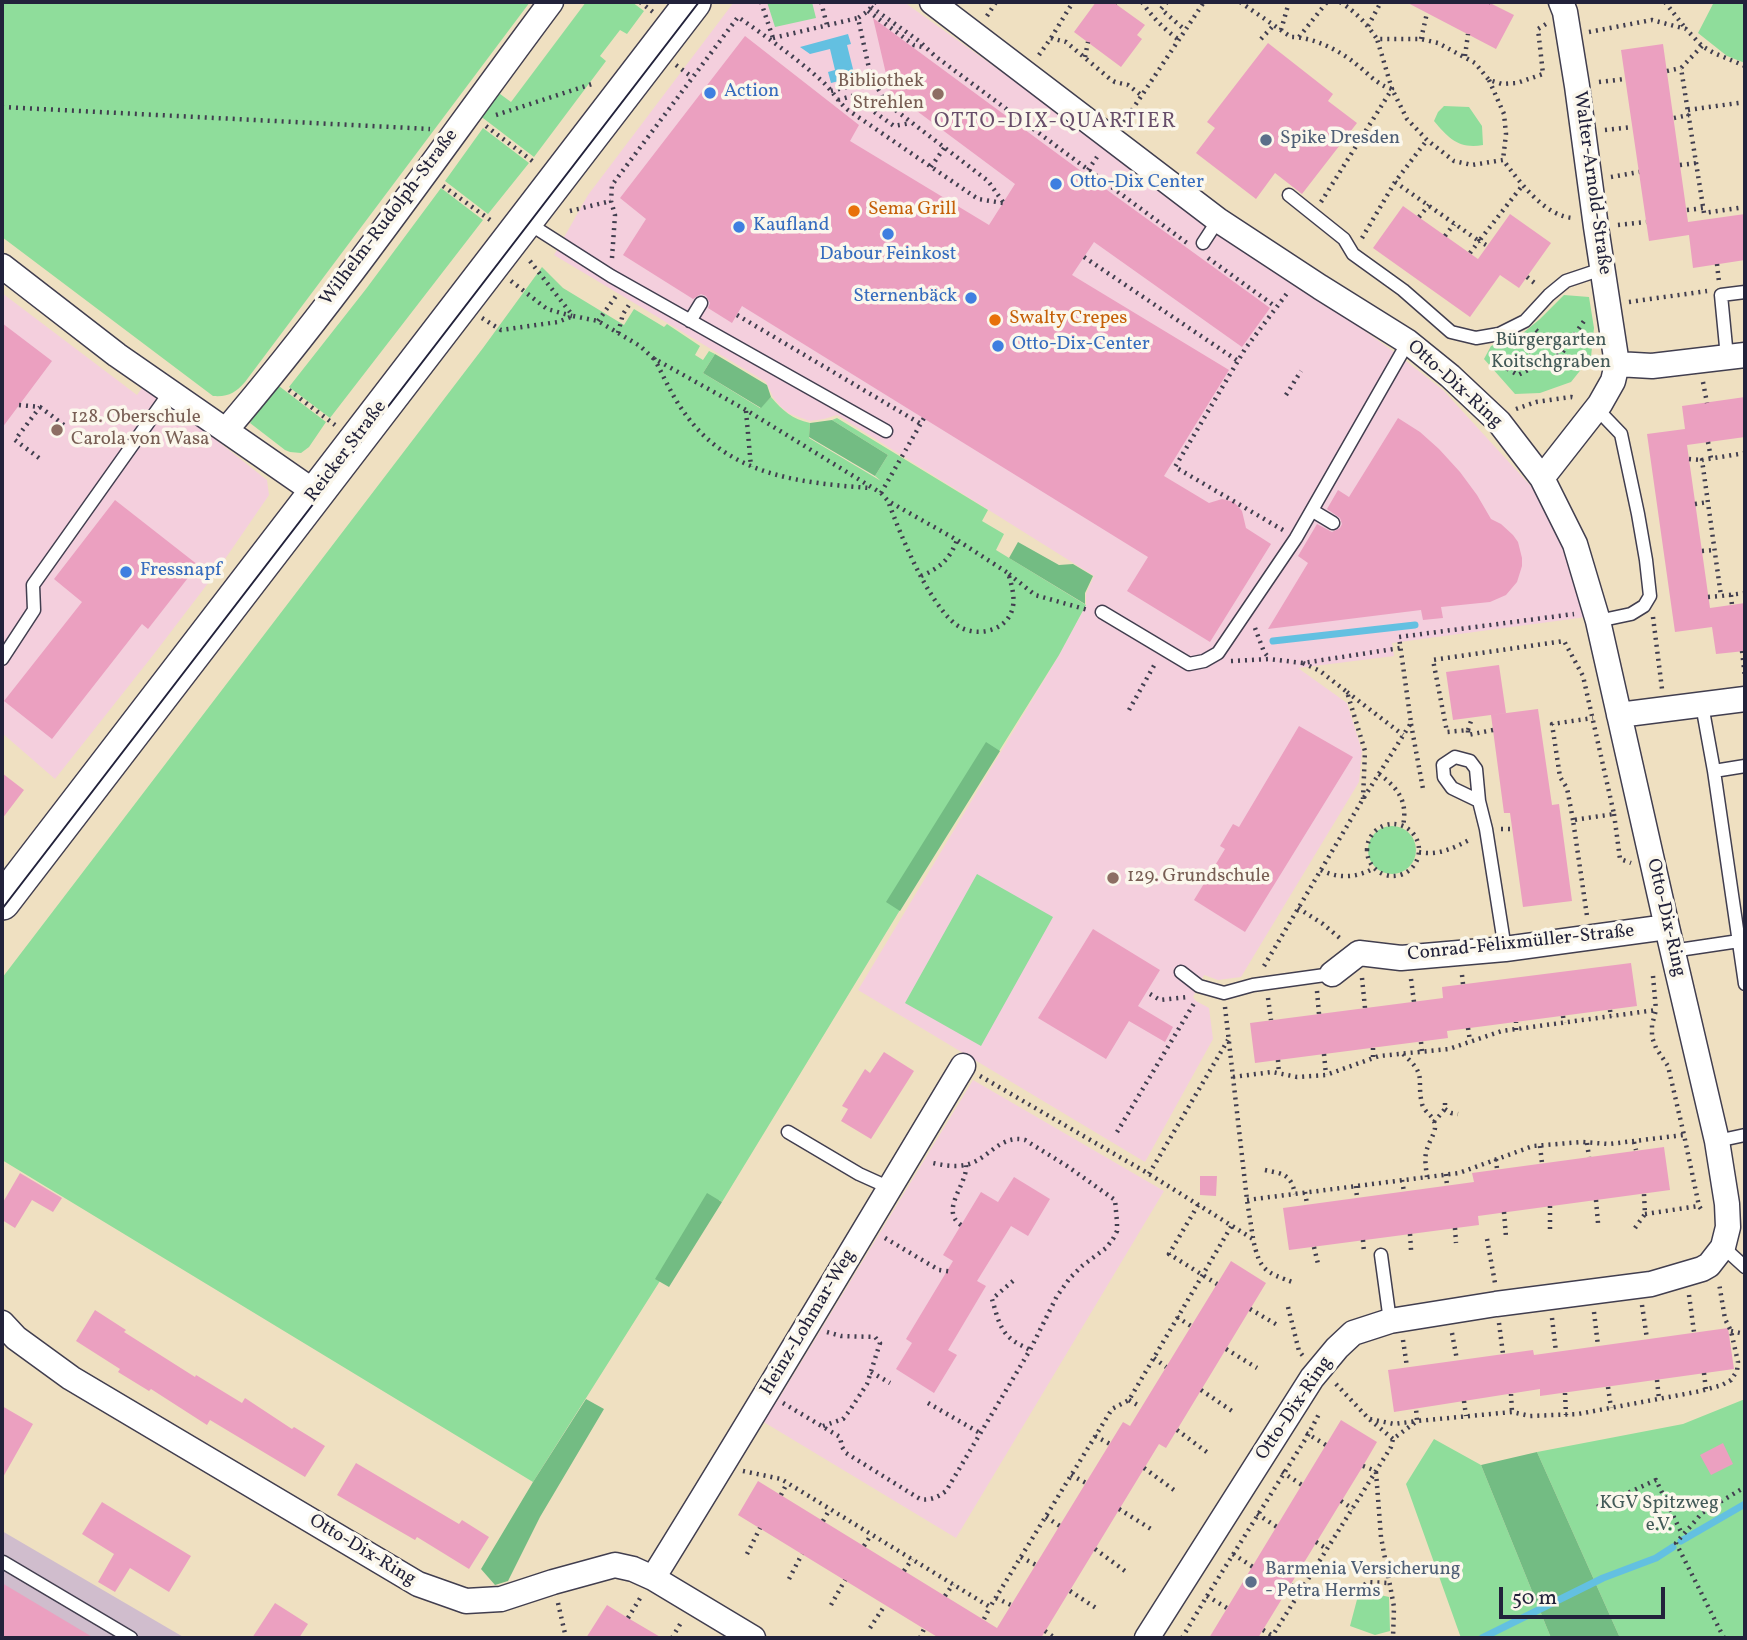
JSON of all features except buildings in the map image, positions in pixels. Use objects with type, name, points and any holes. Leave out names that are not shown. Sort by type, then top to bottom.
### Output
[{"type":"street","name":"Wilhelm-Rudolph-Straße","points":[[226,430],[271,377],[468,121],[551,2]]},
{"type":"street","name":"Reicker Straße","points":[[2,902],[693,2]]},
{"type":"street","name":"Otto-Dix-Ring","points":[[932,2],[1026,73],[1105,147],[1408,342],[1450,376],[1499,422],[1542,478],[1575,544],[1597,616],[1717,1140],[1727,1204],[1728,1227],[1719,1253],[1709,1265],[1686,1274],[1640,1285],[1390,1321],[1353,1333],[1312,1378],[1147,1638]]},
{"type":"street","name":"Walter-Arnold-Straße","points":[[1565,16],[1617,364]]},
{"type":"street","points":[[2,266],[117,355],[316,493]]},
{"type":"street","points":[[1542,478],[1599,407],[1613,381],[1617,364],[1652,366],[1736,356]]},
{"type":"street","points":[[1619,715],[1745,699]]},
{"type":"street","name":"Conrad-Felixmüller-Straße","points":[[1332,974],[1359,953],[1401,958],[1505,949],[1667,927]]},
{"type":"street","name":"Heinz-Lohmar-Weg","points":[[653,1578],[767,1394],[963,1066]]},
{"type":"street","name":"Otto-Dix-Ring","points":[[2,1323],[16,1338],[71,1378],[418,1584],[466,1601],[501,1599],[615,1565],[634,1569],[653,1578],[753,1638]]},
{"type":"lane","points":[[1289,195],[1344,239],[1353,254],[1403,290],[1451,332],[1476,338],[1499,334],[1525,321],[1566,281],[1602,269]]},
{"type":"lane","points":[[1201,247],[1218,220]]},
{"type":"lane","points":[[518,229],[611,276],[886,431]]},
{"type":"lane","points":[[1736,356],[1721,295],[1745,292]]},
{"type":"lane","points":[[690,321],[701,303]]},
{"type":"lane","points":[[1102,612],[1189,664],[1204,661],[1218,653],[1296,538],[1408,342]]},
{"type":"lane","points":[[2,659],[34,610],[33,585],[170,393]]},
{"type":"lane","points":[[1597,616],[1631,614],[1644,606],[1650,596],[1640,525],[1621,433],[1599,407]]},
{"type":"lane","points":[[1312,511],[1333,523]]},
{"type":"lane","points":[[1702,705],[1745,984]]},
{"type":"lane","points":[[1714,771],[1745,766]]},
{"type":"lane","points":[[1479,801],[1505,949]]},
{"type":"lane","points":[[1672,951],[1739,941]]},
{"type":"lane","points":[[1181,972],[1199,986],[1224,993]]},
{"type":"lane","name":"Conrad-Felixmüller-Straße","points":[[1224,993],[1254,985],[1332,974]]},
{"type":"lane","points":[[788,1132],[859,1174],[890,1188]]},
{"type":"lane","points":[[1717,1140],[1745,1135]]},
{"type":"lane","points":[[1719,1253],[1745,1267]]},
{"type":"lane","points":[[1381,1255],[1390,1321]]},
{"type":"lane","points":[[2,1559],[131,1638]]},
{"type":"path","points":[[761,2],[773,40]]},
{"type":"path","points":[[821,2],[827,25]]},
{"type":"path","points":[[1026,73],[1073,2]]},
{"type":"path","points":[[1142,2],[1151,15],[1179,40]]},
{"type":"path","points":[[1167,2],[1161,9],[1185,30]]},
{"type":"path","points":[[1088,170],[1204,2]]},
{"type":"path","points":[[1240,2],[1291,37],[1328,47],[1343,55],[1383,87],[1392,89]]},
{"type":"path","points":[[1281,30],[1289,2]]},
{"type":"path","points":[[1299,37],[1328,2]]},
{"type":"path","points":[[1340,2],[1354,11],[1377,39],[1392,89],[1407,119],[1427,139],[1454,161],[1472,165],[1503,160]]},
{"type":"path","points":[[1368,26],[1381,2]]},
{"type":"path","points":[[1665,2],[1702,46],[1745,66]]},
{"type":"path","points":[[773,40],[858,18],[871,7],[914,44],[923,47],[1188,243]]},
{"type":"path","points":[[1420,39],[1427,13]]},
{"type":"path","points":[[1489,80],[1502,84],[1517,83],[1543,74],[1538,29],[1565,16],[1652,20],[1686,29]]},
{"type":"path","points":[[611,276],[615,215],[611,201],[612,186],[738,17],[773,40],[825,84],[848,110],[978,199],[1003,202],[988,181],[884,102],[870,73],[858,18]]},
{"type":"path","points":[[1261,39],[1273,26]]},
{"type":"path","points":[[1465,57],[1468,34]]},
{"type":"path","points":[[1051,38],[1066,42],[1110,79],[1128,85],[1141,96]]},
{"type":"path","points":[[1377,39],[1420,39],[1438,43],[1475,63],[1489,80],[1504,114],[1506,134],[1503,160],[1522,186],[1549,210],[1568,218],[1595,218]]},
{"type":"path","points":[[1085,58],[1088,42]]},
{"type":"path","points":[[1667,71],[1681,68],[1702,46]]},
{"type":"path","points":[[1681,68],[1706,219]]},
{"type":"path","points":[[831,91],[874,80]]},
{"type":"path","points":[[2,107],[468,121],[598,82],[620,97]]},
{"type":"path","points":[[1313,214],[1392,89]]},
{"type":"path","points":[[838,100],[852,96],[894,126],[912,123]]},
{"type":"path","points":[[1674,118],[1745,102]]},
{"type":"path","points":[[468,121],[557,179]]},
{"type":"path","points":[[1353,254],[1395,182],[1427,139]]},
{"type":"path","points":[[932,167],[944,148]]},
{"type":"path","points":[[1680,165],[1696,163]]},
{"type":"path","points":[[426,173],[508,233],[518,229],[573,316]]},
{"type":"path","points":[[1395,182],[1488,246]]},
{"type":"path","points":[[1470,254],[1522,186]]},
{"type":"path","points":[[1419,217],[1429,205]]},
{"type":"path","points":[[1687,210],[1745,207]]},
{"type":"path","points":[[1445,236],[1454,224]]},
{"type":"path","points":[[1201,247],[1276,307]]},
{"type":"path","points":[[1084,257],[1238,361]]},
{"type":"path","points":[[1608,305],[1719,290],[1721,295]]},
{"type":"path","points":[[525,291],[547,309],[598,321],[640,346],[653,358],[746,410],[881,493],[888,501],[957,540],[1008,573],[1035,595],[1081,609]]},
{"type":"path","points":[[1286,294],[1238,361],[1175,467],[1296,538]]},
{"type":"path","points":[[598,321],[615,298]]},
{"type":"path","points":[[461,304],[501,330],[558,322],[573,316]]},
{"type":"path","points":[[618,333],[628,306]]},
{"type":"path","points":[[737,315],[920,425]]},
{"type":"path","points":[[1525,321],[1562,353]]},
{"type":"path","points":[[1548,340],[1525,354],[1506,359],[1508,369],[1518,374],[1562,353],[1584,321]]},
{"type":"path","points":[[653,358],[686,415],[704,436],[724,453],[751,467],[789,479],[872,488]]},
{"type":"path","points":[[1286,395],[1301,371]]},
{"type":"path","points":[[271,377],[356,441]]},
{"type":"path","points":[[1499,422],[1507,413],[1536,402],[1572,397],[1599,407]]},
{"type":"path","points":[[19,405],[40,407],[64,425]]},
{"type":"path","points":[[39,458],[15,440],[40,407]]},
{"type":"path","points":[[746,410],[751,467]]},
{"type":"path","points":[[881,493],[924,418]]},
{"type":"path","points":[[1708,442],[1710,458]]},
{"type":"path","points":[[1689,459],[1702,460],[1745,453]]},
{"type":"path","points":[[1702,460],[1721,596]]},
{"type":"path","points":[[888,501],[921,576],[938,604],[956,625],[979,633],[999,628],[1011,614],[1014,598],[1008,573]]},
{"type":"path","points":[[1696,504],[1708,502]]},
{"type":"path","points":[[921,576],[936,570],[946,561],[957,540]]},
{"type":"path","points":[[1702,551],[1714,550]]},
{"type":"path","points":[[1708,597],[1745,593]]},
{"type":"path","points":[[1731,595],[1732,605]]},
{"type":"path","points":[[1650,596],[1664,710]]},
{"type":"path","points":[[1247,609],[1269,659]]},
{"type":"path","points":[[1423,789],[1399,637],[1597,616]]},
{"type":"path","points":[[1468,730],[1447,732],[1433,660],[1564,641],[1583,676],[1614,814],[1573,820]]},
{"type":"path","points":[[1204,661],[1269,659],[1303,663],[1401,648]]},
{"type":"path","points":[[1129,710],[1164,649]]},
{"type":"path","points":[[1742,651],[1745,677]]},
{"type":"path","points":[[1303,663],[1320,671],[1404,735]]},
{"type":"path","points":[[1347,692],[1364,751],[1363,799]]},
{"type":"path","points":[[1472,718],[1468,734],[1493,730]]},
{"type":"path","points":[[1590,937],[1573,820],[1567,788],[1560,777],[1552,724],[1593,718]]},
{"type":"path","points":[[1254,985],[1363,799],[1411,723]]},
{"type":"path","points":[[1379,774],[1393,785],[1402,800],[1405,818],[1403,826]]},
{"type":"path","points":[[1390,824],[1403,826],[1408,830],[1416,839],[1419,852],[1414,865],[1405,873],[1392,876],[1379,873],[1367,857],[1369,838],[1390,824]]},
{"type":"path","points":[[1419,852],[1444,851],[1464,843],[1486,829]]},
{"type":"path","points":[[1321,870],[1338,877],[1357,875],[1374,869]]},
{"type":"path","points":[[1298,908],[1323,924]]},
{"type":"path","points":[[1224,993],[1247,1200],[1258,1260],[1269,1273],[1294,1283]]},
{"type":"path","points":[[1117,1132],[1199,996]]},
{"type":"path","points":[[1269,1004],[1271,1020]]},
{"type":"path","points":[[1610,1010],[1611,1017]]},
{"type":"path","points":[[1233,1077],[1261,1072],[1297,1077],[1326,1075],[1373,1058],[1449,1049],[1502,1031],[1656,1010],[1652,1026],[1653,1037],[1656,1048],[1668,1066],[1699,1206],[1645,1214]]},
{"type":"path","points":[[1563,1016],[1564,1023]]},
{"type":"path","points":[[1516,1022],[1516,1030]]},
{"type":"path","points":[[1468,1028],[1470,1041]]},
{"type":"path","points":[[1149,1174],[1229,1039]]},
{"type":"path","points":[[1421,1042],[1422,1052]]},
{"type":"path","points":[[1373,1048],[1373,1058]]},
{"type":"path","points":[[1324,1054],[1326,1075]]},
{"type":"path","points":[[1403,1054],[1415,1065],[1421,1077],[1422,1103],[1434,1122],[1435,1129],[1426,1150],[1427,1177]]},
{"type":"path","points":[[1278,1060],[1279,1074]]},
{"type":"path","points":[[963,1066],[1149,1174],[1253,1239]]},
{"type":"path","points":[[1434,1122],[1445,1109],[1445,1099]]},
{"type":"path","points":[[1445,1109],[1458,1114]]},
{"type":"path","points":[[1247,1200],[1459,1173],[1540,1146],[1609,1144],[1684,1135]]},
{"type":"path","points":[[767,1394],[840,1437],[846,1453],[920,1499],[938,1497],[946,1491],[1030,1350],[1056,1296],[1082,1266],[1106,1248],[1117,1231],[1115,1200],[1025,1140],[1007,1140],[966,1165],[931,1163],[912,1152]]},
{"type":"path","points":[[1634,1142],[1636,1150]]},
{"type":"path","points":[[1587,1143],[1589,1157]]},
{"type":"path","points":[[1540,1146],[1542,1163]]},
{"type":"path","points":[[1496,1159],[1497,1169]]},
{"type":"path","points":[[961,1225],[953,1217],[953,1209],[967,1174],[966,1165]]},
{"type":"path","points":[[1265,1170],[1289,1177],[1296,1194]]},
{"type":"path","points":[[1446,1174],[1447,1186]]},
{"type":"path","points":[[1402,1180],[1404,1192]]},
{"type":"path","points":[[1356,1186],[1357,1198]]},
{"type":"path","points":[[1305,1192],[1307,1205]]},
{"type":"path","points":[[1635,1228],[1645,1214],[1644,1194]]},
{"type":"path","points":[[1596,1200],[1598,1223]]},
{"type":"path","points":[[1198,1205],[1169,1254],[1217,1284]]},
{"type":"path","points":[[1550,1206],[1550,1231]]},
{"type":"path","points":[[1504,1212],[1506,1237]]},
{"type":"path","points":[[984,1619],[1112,1409],[1129,1400],[1232,1225]]},
{"type":"path","points":[[866,1228],[939,1270],[953,1272]]},
{"type":"path","points":[[1455,1228],[1456,1244]]},
{"type":"path","points":[[1410,1234],[1411,1250]]},
{"type":"path","points":[[1487,1239],[1499,1304]]},
{"type":"path","points":[[1314,1247],[1318,1264]]},
{"type":"path","points":[[1369,1419],[1394,1423],[1512,1412],[1530,1416],[1566,1415],[1722,1385],[1731,1380],[1737,1371],[1738,1362],[1726,1319],[1719,1253]]},
{"type":"path","points":[[1686,1274],[1694,1332]]},
{"type":"path","points":[[1013,1281],[992,1299],[1001,1327],[1009,1338],[1030,1350]]},
{"type":"path","points":[[1640,1285],[1647,1339]]},
{"type":"path","points":[[1591,1292],[1598,1346]]},
{"type":"path","points":[[1549,1297],[1556,1352]]},
{"type":"path","points":[[1288,1307],[1299,1351],[1308,1362],[1320,1368]]},
{"type":"path","points":[[1250,1309],[1279,1326]]},
{"type":"path","points":[[1177,1317],[1191,1326]]},
{"type":"path","points":[[807,1324],[841,1336],[875,1337],[880,1343],[867,1384],[843,1419],[821,1426]]},
{"type":"path","points":[[1731,1331],[1744,1334]]},
{"type":"path","points":[[1734,1344],[1744,1334]]},
{"type":"path","points":[[1226,1349],[1256,1368]]},
{"type":"path","points":[[1154,1358],[1166,1367]]},
{"type":"path","points":[[871,1372],[890,1383]]},
{"type":"path","points":[[1704,1373],[1706,1390]]},
{"type":"path","points":[[1657,1380],[1659,1399]]},
{"type":"path","points":[[1330,1394],[1335,1383],[1369,1419],[1393,1439]]},
{"type":"path","points":[[1608,1387],[1611,1408]]},
{"type":"path","points":[[1201,1390],[1232,1411]]},
{"type":"path","points":[[1564,1393],[1566,1415]]},
{"type":"path","points":[[1511,1394],[1512,1412]]},
{"type":"path","points":[[1129,1400],[1141,1407]]},
{"type":"path","points":[[1464,1401],[1466,1416]]},
{"type":"path","points":[[928,1403],[981,1433]]},
{"type":"path","points":[[1182,1638],[1308,1435],[1324,1404]]},
{"type":"path","points":[[1416,1408],[1417,1421]]},
{"type":"path","points":[[1263,1630],[1272,1637],[1391,1447],[1393,1439],[1417,1421]]},
{"type":"path","points":[[1177,1430],[1208,1453]]},
{"type":"path","points":[[1095,1436],[1110,1444]]},
{"type":"path","points":[[722,1466],[780,1479],[990,1607]]},
{"type":"path","points":[[1363,1466],[1376,1471]]},
{"type":"path","points":[[1144,1468],[1174,1490]]},
{"type":"path","points":[[1376,1471],[1381,1537],[1394,1607],[1393,1638]]},
{"type":"path","points":[[1071,1475],[1086,1483]]},
{"type":"path","points":[[1597,1507],[1656,1480],[1684,1533]]},
{"type":"path","points":[[781,1495],[787,1483]]},
{"type":"path","points":[[1724,1638],[1676,1543],[1702,1513],[1745,1487]]},
{"type":"path","points":[[1341,1502],[1353,1508]]},
{"type":"path","points":[[823,1521],[830,1509]]},
{"type":"path","points":[[1119,1510],[1151,1529]]},
{"type":"path","points":[[1046,1517],[1060,1525]]},
{"type":"path","points":[[747,1554],[760,1528]]},
{"type":"path","points":[[864,1546],[872,1535]]},
{"type":"path","points":[[1316,1542],[1327,1549]]},
{"type":"path","points":[[1095,1549],[1125,1571]]},
{"type":"path","points":[[789,1579],[802,1554]]},
{"type":"path","points":[[1234,1555],[1253,1566]]},
{"type":"path","points":[[1021,1557],[1036,1566]]},
{"type":"path","points":[[904,1570],[912,1559]]},
{"type":"path","points":[[831,1605],[845,1580]]},
{"type":"path","points":[[553,1582],[566,1638]]},
{"type":"path","points":[[1360,1590],[1367,1582],[1389,1583]]},
{"type":"path","points":[[945,1596],[953,1584]]},
{"type":"path","points":[[1291,1584],[1301,1591]]},
{"type":"path","points":[[1070,1591],[1099,1610]]},
{"type":"path","points":[[1207,1596],[1227,1608]]},
{"type":"path","points":[[996,1598],[1011,1605]]},
{"type":"path","points":[[870,1628],[885,1605]]},
{"type":"path","points":[[920,1638],[924,1629]]},
{"type":"path","points":[[1045,1631],[1055,1638]]},
{"type":"shaded area","points":[[734,2],[904,2],[1397,354],[1443,390],[1540,496],[1567,547],[1586,617],[1392,643],[1394,656],[1298,668],[1347,703],[1362,751],[1359,782],[1241,977],[1218,980],[1204,975],[1193,997],[1209,1008],[1213,1039],[1145,1162],[858,990],[1059,655],[1086,605],[1086,594],[1094,576],[837,415],[810,421],[790,414],[773,397],[766,382],[554,255],[588,195]]},
{"type":"shaded area","points":[[2,293],[137,395],[145,384],[267,480],[269,495],[212,578],[55,779],[2,733]]},
{"type":"shaded area","points":[[973,1080],[1164,1191],[956,1538],[762,1421],[778,1400]]},
{"type":"shaded area","points":[[2,1531],[185,1638],[2,1638]]},
{"type":"green space","points":[[2,2],[530,2],[245,382],[231,393],[213,396],[2,237]]},
{"type":"green space","points":[[586,2],[632,2],[644,11],[627,34],[620,30],[600,56],[606,61],[534,157],[479,115],[496,91],[511,102]]},
{"type":"green space","points":[[767,2],[812,2],[816,18],[775,27]]},
{"type":"green space","points":[[1714,2],[1745,2],[1745,63],[1727,56],[1698,33]]},
{"type":"green space","points":[[1444,106],[1469,107],[1482,126],[1483,145],[1461,144],[1445,133],[1434,121]]},
{"type":"green space","points":[[483,128],[529,163],[488,214],[445,181]]},
{"type":"green space","points":[[441,188],[483,220],[330,418],[289,387]]},
{"type":"green space","points":[[542,267],[563,288],[624,325],[634,309],[664,327],[667,324],[700,346],[695,355],[703,360],[709,351],[715,354],[703,373],[760,408],[771,397],[788,414],[810,423],[809,438],[881,481],[875,476],[888,455],[832,420],[837,418],[988,510],[982,521],[1004,534],[996,550],[1086,605],[1059,655],[722,1202],[719,1200],[665,1273],[533,1482],[2,1160],[2,978]]},
{"type":"green space","name":"Bürgergarten Koitschgraben","points":[[1564,295],[1589,297],[1594,328],[1591,357],[1571,382],[1540,393],[1515,394],[1484,359],[1491,346],[1523,333]]},
{"type":"green space","points":[[715,354],[767,385],[771,397],[761,408],[703,373]]},
{"type":"green space","points":[[275,383],[326,422],[309,447],[301,453],[285,450],[250,423]]},
{"type":"green space","points":[[832,420],[888,455],[875,476],[809,437],[810,423]]},
{"type":"green space","points":[[1018,542],[1059,565],[1073,564],[1093,576],[1085,593],[1085,604],[1009,558]]},
{"type":"green space","points":[[986,742],[1000,751],[900,911],[886,902]]},
{"type":"green space","points":[[1392,826],[1409,833],[1416,850],[1409,867],[1392,874],[1375,867],[1368,850],[1375,833]]},
{"type":"green space","points":[[977,874],[1053,917],[981,1046],[905,1003]]},
{"type":"green space","points":[[707,1193],[722,1202],[669,1287],[655,1279]]},
{"type":"green space","points":[[586,1399],[604,1409],[540,1517],[508,1581],[495,1585],[481,1569]]},
{"type":"green space","name":"KGV Spitzweg e.V.","points":[[1745,1399],[1745,1638],[1620,1638],[1537,1452],[1683,1424]]},
{"type":"green space","points":[[1434,1439],[1481,1465],[1551,1638],[1461,1638],[1406,1484]]},
{"type":"green space","points":[[1537,1452],[1620,1638],[1551,1638],[1481,1465]]},
{"type":"green space","points":[[1359,1592],[1389,1597],[1390,1631],[1375,1635],[1350,1626]]},
{"type":"water","points":[[848,34],[851,44],[847,45],[855,77],[831,83],[828,72],[835,70],[830,49],[810,54],[800,47]]},
{"type":"waterway","points":[[1273,641],[1415,625]]},
{"type":"waterway","points":[[1681,1541],[1745,1504]]},
{"type":"waterway","points":[[1482,1638],[1603,1578],[1656,1558],[1673,1547]]},
{"type":"tram line","points":[[2,909],[699,2]]},
{"type":"place","name":"Action","points":[[710,93]]},
{"type":"place","name":"Bibliothek Strehlen","points":[[938,94]]},
{"type":"place","name":"Spike Dresden","points":[[1266,140]]},
{"type":"place","name":"Otto-Dix Center","points":[[1056,184]]},
{"type":"place","name":"Sema Grill","points":[[854,211]]},
{"type":"place","name":"Kaufland","points":[[739,227]]},
{"type":"place","name":"Dabour Feinkost","points":[[888,234]]},
{"type":"place","name":"Sternenbäck","points":[[971,298]]},
{"type":"place","name":"Swalty Crepes","points":[[995,320]]},
{"type":"place","name":"Otto-Dix-Center","points":[[998,346]]},
{"type":"place","name":"128. Oberschule Carola von Wasa","points":[[57,430]]},
{"type":"place","name":"Fressnapf","points":[[126,572]]},
{"type":"place","name":"129. Grundschule","points":[[1113,878]]},
{"type":"place","name":"Barmenia Versicherung - Petra Herms","points":[[1251,1582]]},
{"type":"district","name":"OTTO-DIX-QUARTIER","points":[[1056,123]]}]
